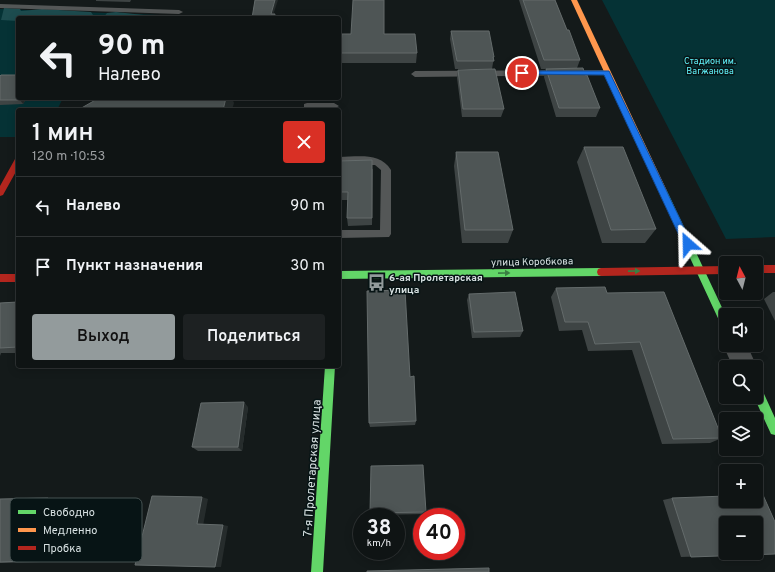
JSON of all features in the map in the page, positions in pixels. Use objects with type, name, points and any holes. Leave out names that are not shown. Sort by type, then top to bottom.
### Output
[{"type":"street","points":[[574,0],[719,311]]},
{"type":"street","points":[[0,193],[16,166]]},
{"type":"street","points":[[763,269],[775,269]]},
{"type":"street","name":"улица Коробкова","points":[[341,275],[719,270]]},
{"type":"street","points":[[0,278],[16,278]]},
{"type":"street","name":"7-я Пролетарская улица","points":[[317,572],[330,368]]},
{"type":"street","points":[[763,404],[775,430]]},
{"type":"lane","points":[[0,6],[179,12]]},
{"type":"lane","points":[[415,74],[607,73]]},
{"type":"lane","points":[[307,106],[328,107]]},
{"type":"lane","points":[[341,161],[376,161],[381,163],[386,170],[386,234],[341,234]]},
{"type":"green space","name":"Стадион им. Вагжанова","points":[[602,0],[775,0],[775,237],[726,239]]},
{"type":"green space","points":[[0,9],[159,15],[160,16],[16,16],[16,100],[62,100],[58,108],[16,108],[16,137],[0,137]]},
{"type":"shaded area","points":[[4,8],[20,9],[21,11],[42,9],[91,12],[94,16],[16,16],[16,21],[1,20]]},
{"type":"shaded area","points":[[116,12],[153,16],[105,16],[107,13]]},
{"type":"building","points":[[255,0],[275,0],[271,14],[275,14],[274,16],[252,16]]},
{"type":"building","points":[[353,0],[384,0],[384,34],[415,34],[417,53],[341,53],[342,34],[351,34]]},
{"type":"building","points":[[523,0],[555,0],[567,30],[569,30],[580,60],[544,60]]},
{"type":"building","points":[[451,31],[489,31],[494,61],[457,61]]},
{"type":"building","points":[[583,68],[600,108],[559,108],[546,69]]},
{"type":"building","points":[[495,69],[504,109],[463,109],[458,70]]},
{"type":"building","points":[[16,75],[16,100],[0,100],[0,76]]},
{"type":"building","points":[[96,100],[226,100],[224,108],[82,108]]},
{"type":"building","points":[[584,147],[623,147],[656,229],[611,230]]},
{"type":"building","points":[[456,152],[498,152],[513,230],[465,230]]},
{"type":"building","points":[[372,160],[372,218],[347,218],[348,192],[341,192],[341,161]]},
{"type":"building","points":[[605,287],[607,293],[664,292],[719,430],[719,438],[673,439],[640,342],[595,344],[588,322],[565,322],[556,288]]},
{"type":"building","points":[[405,290],[410,377],[414,376],[416,421],[369,423],[367,291]]},
{"type":"building","points":[[515,292],[523,331],[474,332],[469,294]]},
{"type":"building","points":[[16,302],[16,347],[0,348],[0,303]]},
{"type":"building","points":[[244,402],[238,447],[192,447],[201,403]]},
{"type":"building","points":[[423,465],[426,508],[413,508],[413,512],[405,512],[405,508],[370,508],[371,466]]},
{"type":"building","points":[[763,495],[775,522],[775,554],[763,554],[763,516],[719,516],[719,556],[691,557],[672,498],[719,496],[719,508],[763,508]]},
{"type":"building","points":[[152,496],[202,497],[197,524],[223,525],[215,567],[135,565],[136,562],[142,562],[142,537]]},
{"type":"building","points":[[0,499],[10,499],[10,562],[0,562]]},
{"type":"building","points":[[489,568],[489,572],[367,572],[367,571]]},
{"type":"traffic: fast","points":[[663,191],[719,311]]},
{"type":"traffic: fast","points":[[341,275],[601,272]]},
{"type":"traffic: fast","points":[[317,572],[330,368]]},
{"type":"traffic: fast","points":[[763,404],[775,430]]},
{"type":"traffic: slow","points":[[574,0],[663,191]]},
{"type":"traffic: jam","points":[[0,193],[16,165]]},
{"type":"traffic: jam","points":[[763,269],[775,269]]},
{"type":"traffic: jam","points":[[601,272],[719,270]]},
{"type":"traffic: jam","points":[[0,278],[16,278]]},
{"type":"place","name":"6-ая Пролетарская улица","points":[[376,283]]},
{"type":"route","points":[[522,73],[607,73],[688,244]]}]
